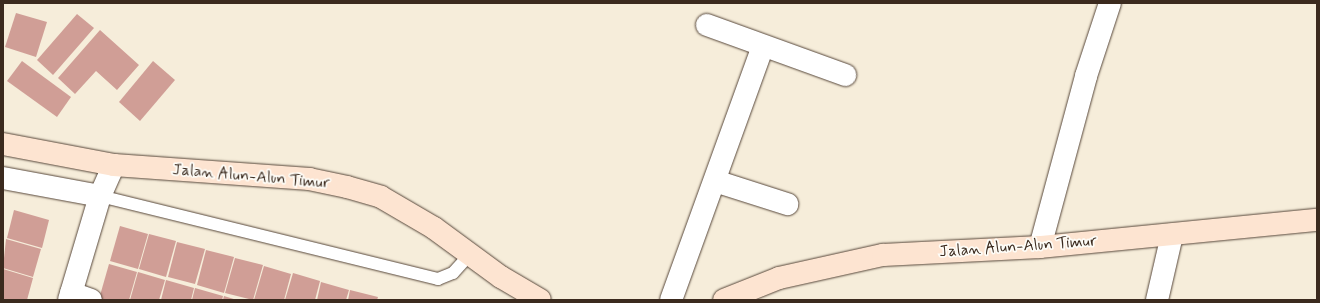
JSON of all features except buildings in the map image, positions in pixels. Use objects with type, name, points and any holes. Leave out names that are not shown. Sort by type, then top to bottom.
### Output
[{"type":"street","points":[[1040,247],[1086,76],[1110,3]]},
{"type":"street","points":[[707,25],[845,75]]},
{"type":"street","points":[[671,300],[763,46]]},
{"type":"street","name":"Jalan Alun-Alun Timur","points":[[3,144],[114,165],[309,179],[347,186],[381,197],[434,228],[471,253],[501,277],[540,300]]},
{"type":"street","points":[[77,298],[100,196],[114,165]]},
{"type":"street","points":[[3,178],[100,196]]},
{"type":"street","points":[[715,180],[787,204]]},
{"type":"street","name":"Jalan Alun-Alun Timur","points":[[724,300],[779,278],[883,255],[1040,247],[1317,220]]},
{"type":"street","points":[[1157,300],[1172,235]]},
{"type":"lane","points":[[100,196],[438,279],[453,273],[471,253]]}]
